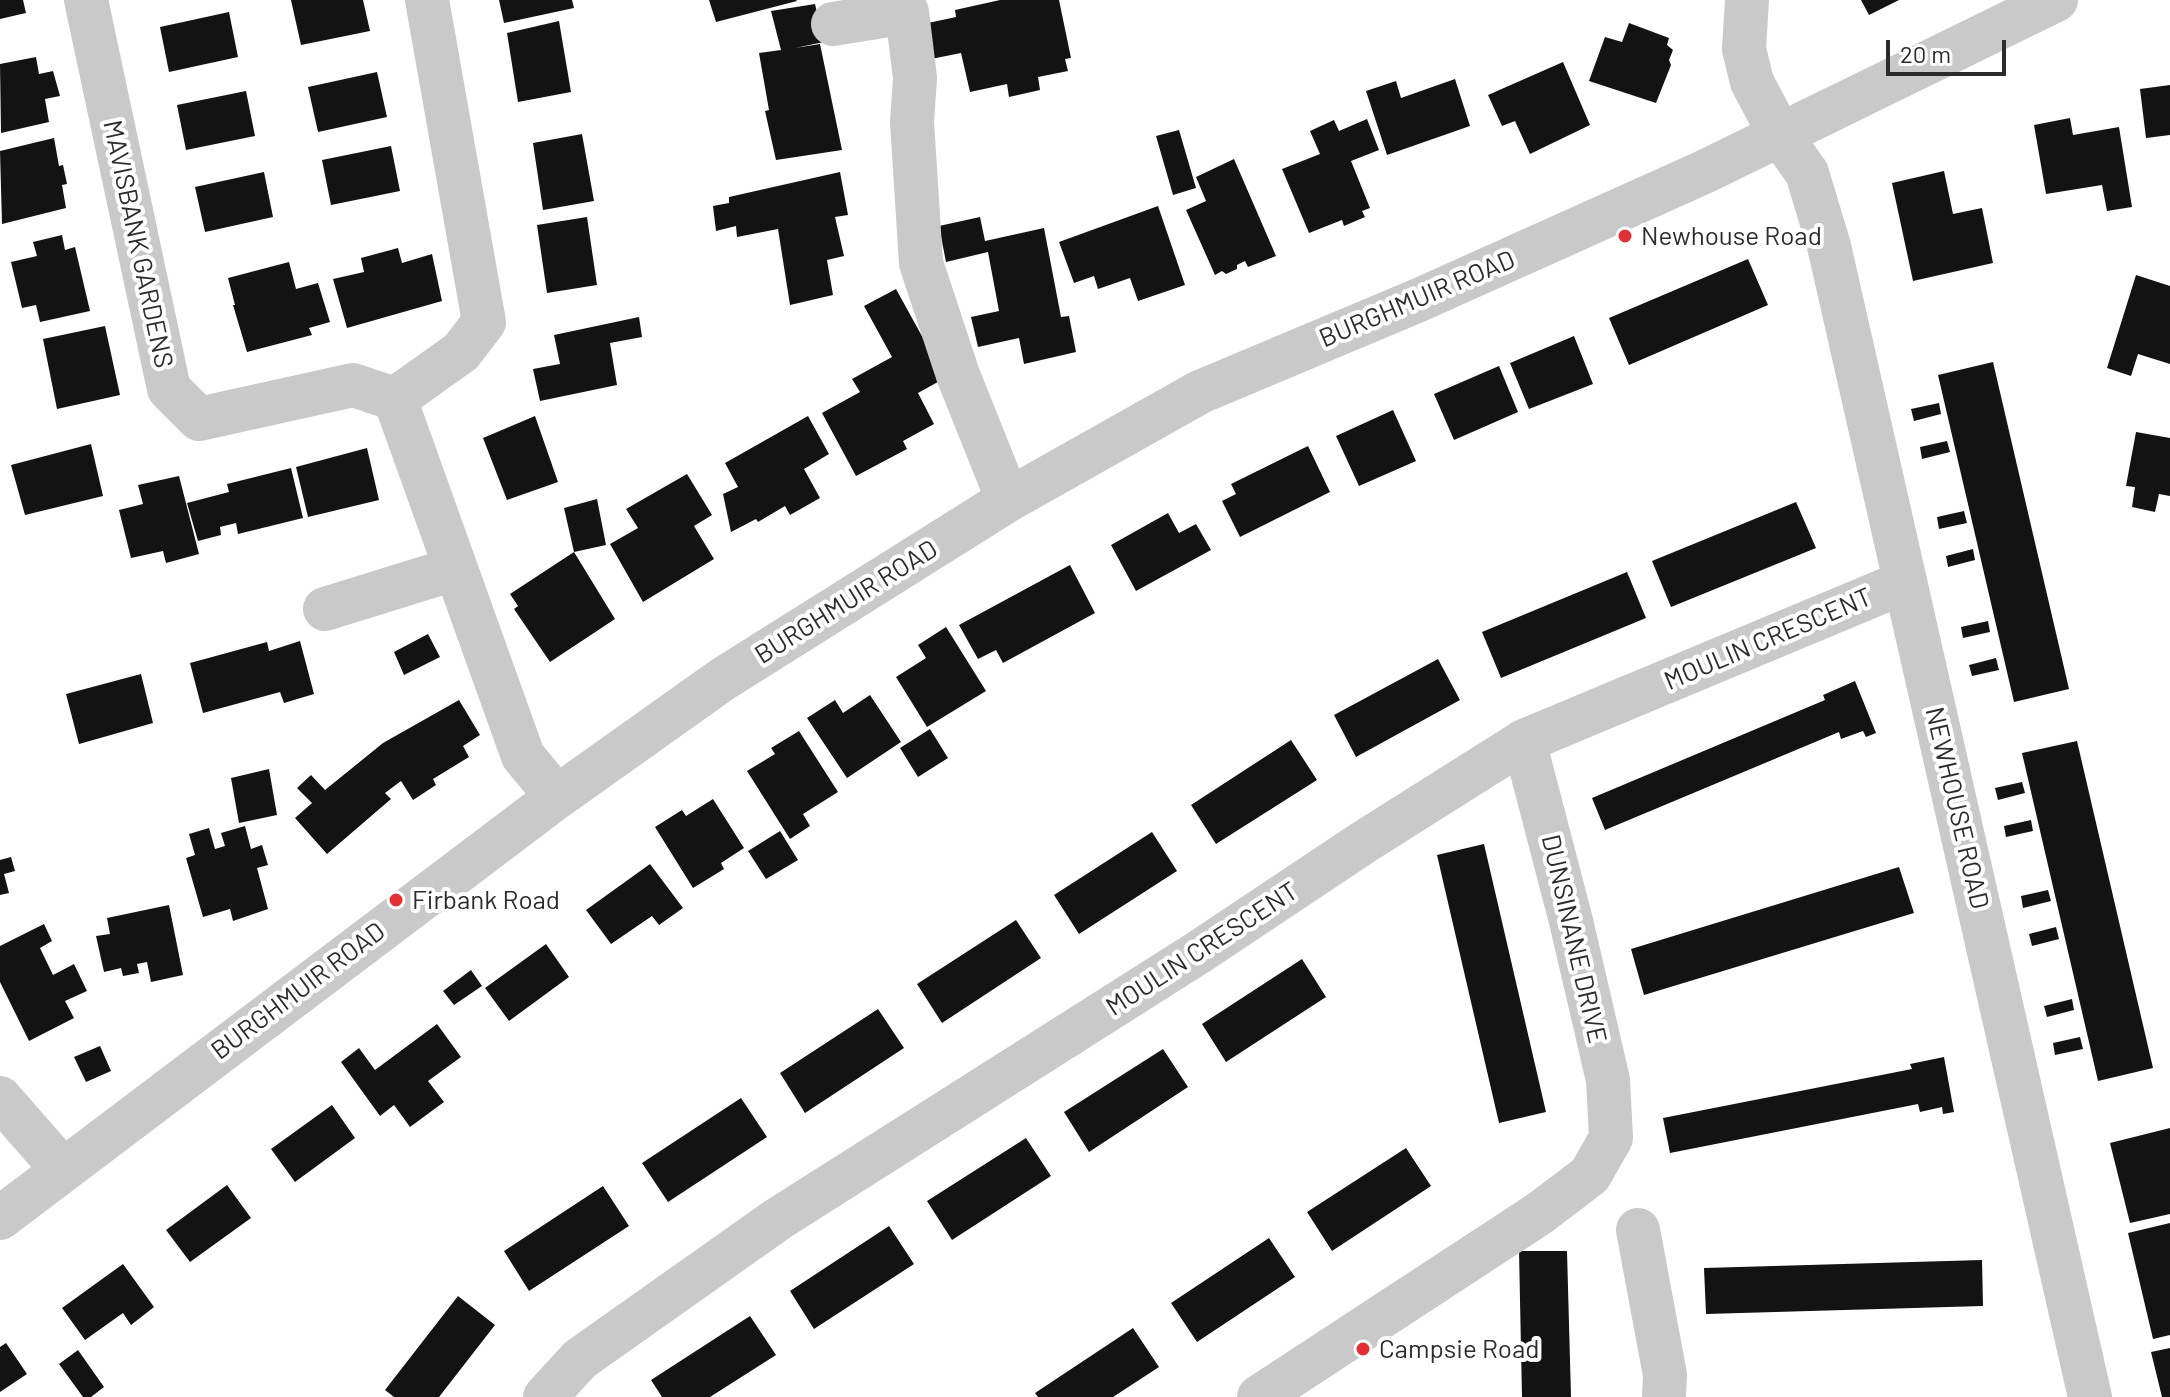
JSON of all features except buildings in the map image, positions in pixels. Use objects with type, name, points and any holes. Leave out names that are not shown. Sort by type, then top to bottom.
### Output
[{"type":"street","name":"MAVISBANK GARDENS","points":[[86,0],[169,389],[199,419],[353,385],[395,399]]},
{"type":"street","points":[[427,0],[484,322],[461,352],[395,399],[523,756],[557,797]]},
{"type":"street","name":"NEWHOUSE ROAD","points":[[1747,0],[1744,49],[1752,82],[1780,135],[1807,173],[1829,246],[2090,1397]]},
{"type":"street","name":"BURGHMUIR ROAD","points":[[0,1218],[557,797],[723,679],[1008,500],[1200,392],[1419,300],[1704,172],[2056,0]]},
{"type":"street","points":[[833,24],[907,12],[915,78],[912,122],[921,263],[958,375],[1008,500]]},
{"type":"street","points":[[325,609],[454,569]]},
{"type":"street","name":"MOULIN CRESCENT","points":[[545,1397],[580,1359],[778,1219],[1174,969],[1364,842],[1524,741],[1905,582]]},
{"type":"street","name":"DUNSINANE DRIVE","points":[[1259,1397],[1540,1213],[1590,1175],[1611,1138],[1608,1080],[1524,741]]},
{"type":"street","points":[[0,1098],[63,1170]]},
{"type":"street","points":[[1638,1230],[1665,1375],[1664,1397]]},
{"type":"place","name":"Newhouse Road","points":[[1625,236]]},
{"type":"place","name":"Firbank Road","points":[[396,900]]},
{"type":"place","name":"Campsie Road","points":[[1363,1349]]}]
